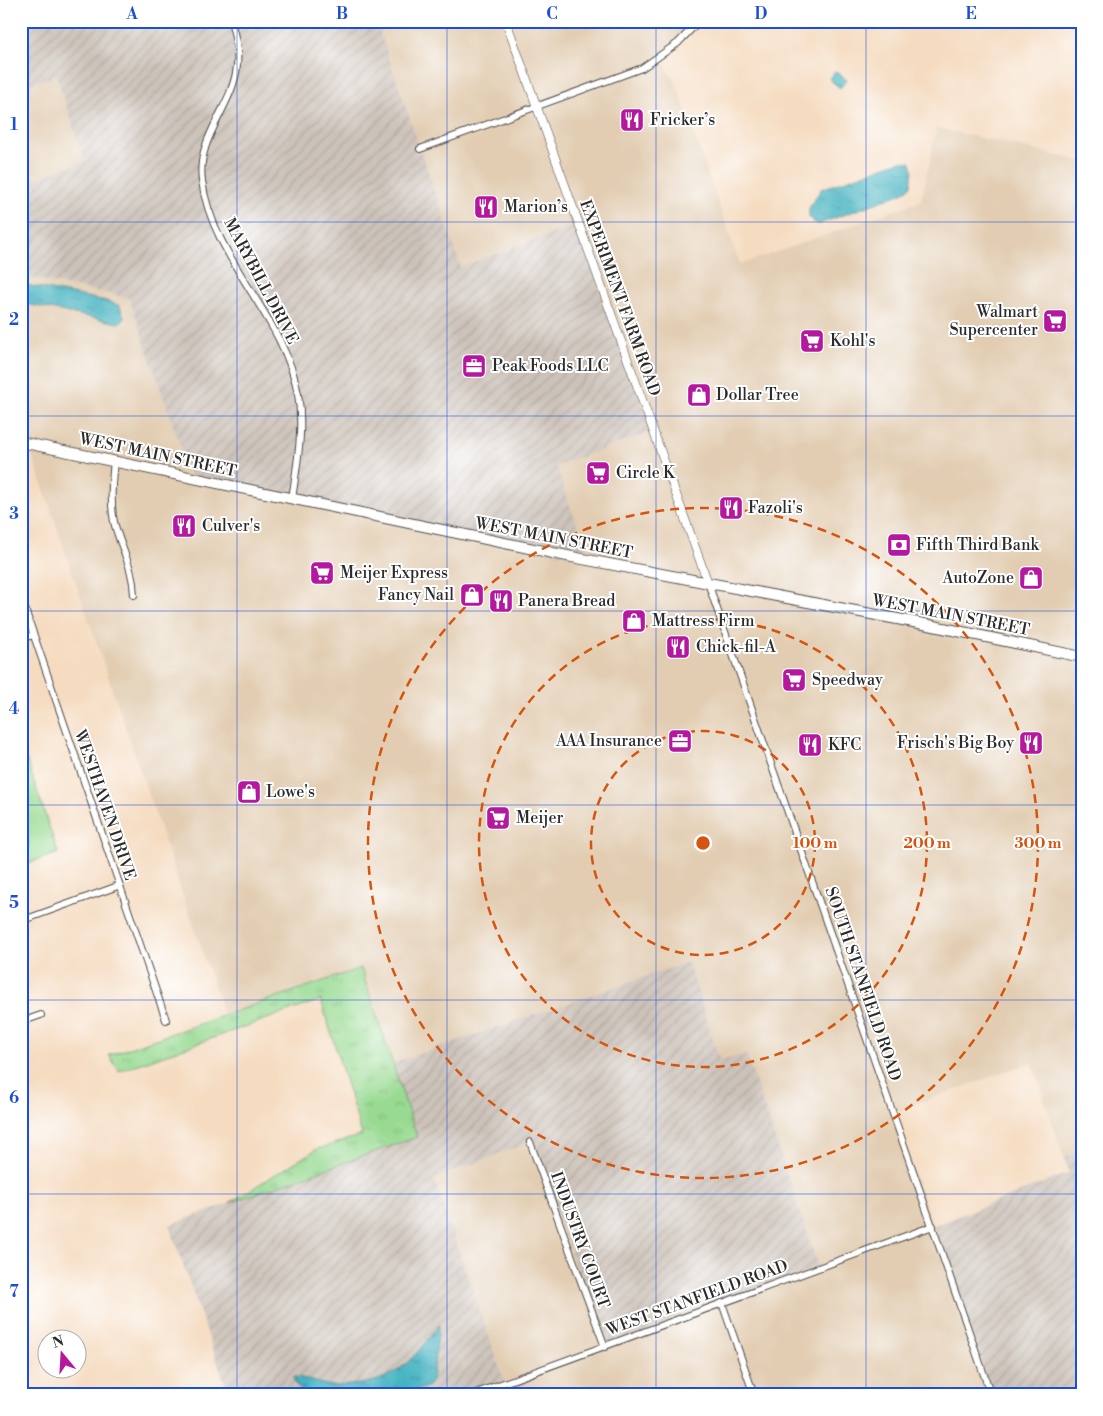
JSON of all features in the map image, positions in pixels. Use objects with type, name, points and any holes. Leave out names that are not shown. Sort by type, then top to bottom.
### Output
[{"type":"main road","name":"WEST MAIN STREET","points":[[21,442],[114,460],[292,499],[1082,657]]},
{"type":"street","name":"MARYBILL DRIVE","points":[[231,21],[236,40],[238,66],[233,86],[209,134],[203,156],[202,179],[207,206],[218,237],[273,328],[287,360],[298,393],[300,447],[292,499]]},
{"type":"street","name":"EXPERIMENT FARM ROAD","points":[[506,21],[708,583]]},
{"type":"street","points":[[420,148],[642,68],[678,44],[699,21]]},
{"type":"street","points":[[114,460],[111,495],[112,511],[133,574],[134,595]]},
{"type":"street","name":"SOUTH STANFIELD ROAD","points":[[708,583],[991,1395]]},
{"type":"street","name":"WESTHAVEN DRIVE","points":[[21,598],[118,886],[166,1020]]},
{"type":"street","points":[[21,639],[33,635]]},
{"type":"street","points":[[21,921],[118,886]]},
{"type":"street","points":[[21,1022],[41,1015]]},
{"type":"street","name":"INDUSTRY COURT","points":[[530,1142],[605,1347]]},
{"type":"street","name":"WEST STANFIELD ROAD","points":[[471,1395],[933,1226]]},
{"type":"street","points":[[722,1303],[754,1395]]},
{"type":"shaded area","points":[[21,21],[376,21],[461,267],[578,224],[653,431],[556,466],[590,560],[191,477],[129,298],[21,276],[21,184],[85,161],[56,75],[21,87]]},
{"type":"shaded area","points":[[376,21],[699,21],[660,57],[676,83],[740,265],[921,201],[937,128],[1082,161],[1082,1152],[1064,1158],[1032,1062],[893,1112],[991,1395],[509,1395],[434,1178],[530,1142],[745,1054],[720,1062],[688,962],[393,1063],[360,968],[224,1015],[28,443],[21,442],[21,276],[129,298],[191,477],[589,560],[556,466],[652,431],[578,224],[461,268]]},
{"type":"shaded area","points":[[56,75],[86,161],[21,184],[21,87]]},
{"type":"shaded area","points":[[688,962],[720,1061],[746,1054],[819,1268],[605,1347],[530,1142],[434,1179],[505,1383],[471,1395],[229,1395],[169,1225],[416,1137],[393,1063]]},
{"type":"shaded area","points":[[1082,1152],[1082,1395],[991,1395],[933,1226],[1069,1173],[1064,1158]]},
{"type":"green space","points":[[21,743],[58,853],[21,866]]},
{"type":"green space","points":[[361,968],[417,1137],[229,1203],[315,1150],[362,1135],[321,1000],[119,1071],[109,1055]]},
{"type":"water","points":[[835,71],[847,80],[840,88],[829,79]]},
{"type":"water","points":[[900,161],[911,162],[913,169],[911,186],[903,193],[819,224],[813,222],[809,217],[809,208],[821,189]]},
{"type":"water","points":[[21,284],[107,301],[120,306],[125,319],[118,323],[21,303]]},
{"type":"water","points":[[21,825],[26,835],[28,848],[21,862]]},
{"type":"water","points":[[439,1325],[432,1381],[428,1386],[405,1395],[307,1395],[296,1385],[293,1377],[332,1386],[366,1383],[392,1374],[411,1359]]},
{"type":"place","name":"Fricker’s","points":[[632,120]]},
{"type":"place","name":"Marion’s","points":[[486,207]]},
{"type":"place","name":"Walmart Supercenter","points":[[1055,321]]},
{"type":"place","name":"Kohl's","points":[[812,341]]},
{"type":"place","name":"Peak Foods LLC","points":[[474,366]]},
{"type":"place","name":"Dollar Tree","points":[[699,395]]},
{"type":"place","name":"Circle K","points":[[598,473]]},
{"type":"place","name":"Fazoli's","points":[[731,508]]},
{"type":"place","name":"Culver's","points":[[184,526]]},
{"type":"place","name":"Fifth Third Bank","points":[[899,545]]},
{"type":"place","name":"Meijer Express","points":[[322,573]]},
{"type":"place","name":"AutoZone","points":[[1031,578]]},
{"type":"place","name":"Fancy Nail","points":[[472,595]]},
{"type":"place","name":"Panera Bread","points":[[501,601]]},
{"type":"place","name":"Mattress Firm","points":[[634,621]]},
{"type":"place","name":"Chick-fil-A","points":[[678,647]]},
{"type":"place","name":"Speedway","points":[[794,680]]},
{"type":"place","name":"AAA Insurance","points":[[680,741]]},
{"type":"place","name":"Frisch's Big Boy","points":[[1031,743]]},
{"type":"place","name":"KFC","points":[[810,745]]},
{"type":"place","name":"Lowe's","points":[[249,792]]},
{"type":"place","name":"Meijer","points":[[498,818]]}]
